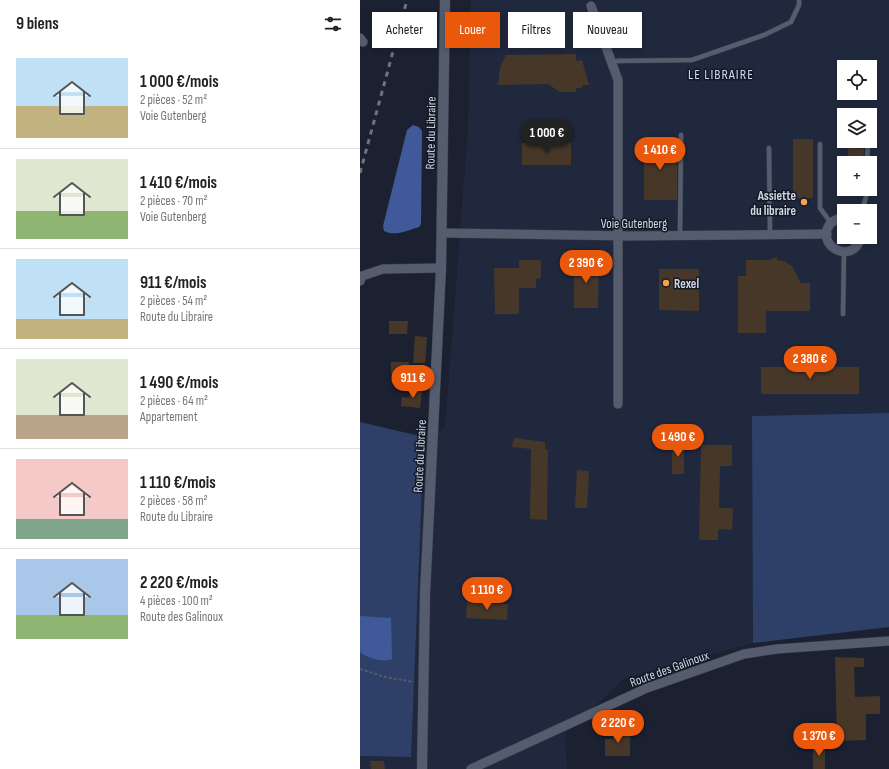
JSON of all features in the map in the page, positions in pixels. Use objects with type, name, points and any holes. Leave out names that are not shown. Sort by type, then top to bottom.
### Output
[{"type":"main road","name":"Route du Libraire","points":[[422,769],[425,594],[441,268],[445,0]]},
{"type":"street","points":[[591,6],[618,80],[618,404]]},
{"type":"street","points":[[837,220],[831,223],[827,234],[829,243],[833,248],[844,252],[855,248],[857,244]]},
{"type":"street","name":"Voie Gutenberg","points":[[442,233],[618,236],[827,234]]},
{"type":"street","points":[[360,282],[362,276],[383,269],[441,268]]},
{"type":"street","name":"Route des Galinoux","points":[[471,769],[647,688],[744,654],[777,649],[889,641]]},
{"type":"lane","points":[[611,61],[692,60],[764,35],[791,22],[800,5],[799,0]]},
{"type":"lane","points":[[680,236],[681,135]]},
{"type":"lane","points":[[820,144],[820,208],[831,223]]},
{"type":"lane","points":[[769,148],[770,234]]},
{"type":"lane","points":[[843,314],[844,252]]},
{"type":"path","points":[[360,669],[385,677],[424,684]]},
{"type":"shaded area","points":[[471,0],[889,0],[889,413],[752,416],[753,643],[625,678],[565,734],[567,769],[360,769],[360,756],[411,757],[424,437],[445,428],[468,128],[470,48],[500,48],[500,12],[471,12]]},
{"type":"shaded area","points":[[413,125],[419,127],[422,131],[421,224],[419,227],[402,232],[388,233],[384,231],[383,226],[407,130]]},
{"type":"shaded area","points":[[889,413],[889,627],[753,643],[752,416]]},
{"type":"shaded area","points":[[360,422],[424,437],[411,757],[360,756]]},
{"type":"shaded area","points":[[360,616],[391,618],[392,659],[376,659],[360,652]]},
{"type":"building","points":[[576,54],[576,61],[582,60],[589,85],[583,85],[582,88],[576,88],[576,92],[560,92],[548,84],[498,85],[500,68],[506,55]]},
{"type":"building","points":[[793,139],[813,139],[813,198],[793,198]]},
{"type":"building","points":[[571,142],[571,165],[522,165],[522,143]]},
{"type":"building","points":[[644,142],[677,142],[677,200],[644,200]]},
{"type":"building","points":[[848,148],[864,149],[864,156],[848,156]]},
{"type":"building","points":[[777,257],[777,260],[784,261],[792,266],[801,283],[810,283],[810,311],[766,311],[766,333],[738,333],[738,276],[746,276],[746,260],[769,260]]},
{"type":"building","points":[[519,260],[541,260],[541,278],[536,279],[536,288],[519,288],[519,314],[495,314],[494,268],[519,268]]},
{"type":"building","points":[[574,260],[599,260],[598,308],[574,308]]},
{"type":"building","points":[[659,269],[699,269],[699,311],[659,310]]},
{"type":"building","points":[[389,321],[408,321],[407,334],[389,334]]},
{"type":"building","points":[[415,336],[427,337],[425,363],[413,363]]},
{"type":"building","points":[[391,362],[409,362],[408,375],[391,374]]},
{"type":"building","points":[[761,367],[859,367],[859,394],[761,394]]},
{"type":"building","points":[[410,389],[422,390],[420,408],[401,406],[402,397],[409,398]]},
{"type":"building","points":[[514,438],[545,442],[545,449],[548,450],[547,520],[530,519],[531,449],[512,447]]},
{"type":"building","points":[[672,443],[684,443],[684,474],[672,474]]},
{"type":"building","points":[[701,445],[732,445],[732,466],[720,466],[719,508],[733,508],[732,530],[718,529],[718,540],[699,540]]},
{"type":"building","points":[[577,470],[589,471],[587,508],[575,508]]},
{"type":"building","points":[[467,602],[508,604],[507,620],[466,618]]},
{"type":"building","points":[[835,657],[864,658],[864,667],[854,667],[855,697],[880,696],[880,714],[866,714],[866,740],[837,741]]},
{"type":"building","points":[[613,731],[630,731],[630,756],[605,756],[605,739],[613,739]]},
{"type":"building","points":[[825,744],[825,769],[813,769],[813,745]]},
{"type":"building","points":[[370,761],[384,761],[385,769],[371,769]]},
{"type":"railway","points":[[360,173],[407,0]]},
{"type":"place","name":"Assiette du libraire","points":[[804,202]]},
{"type":"place","name":"Rexel","points":[[666,283]]},
{"type":"district","name":"LE LIBRAIRE","points":[[721,74]]}]
